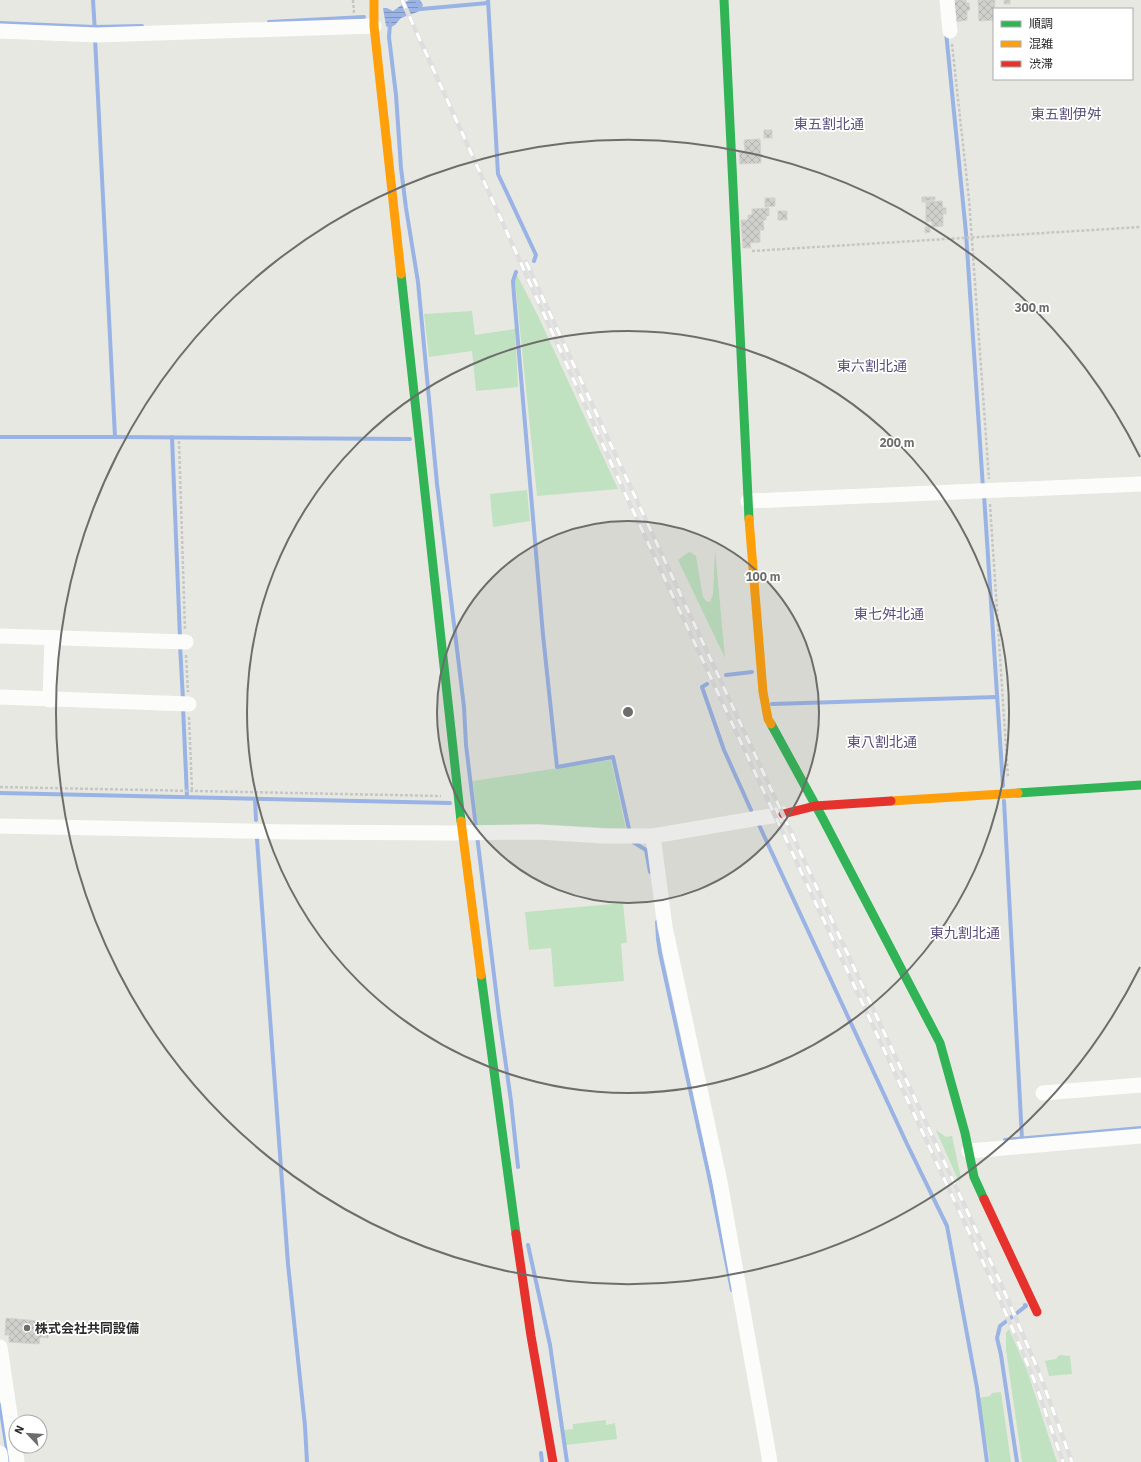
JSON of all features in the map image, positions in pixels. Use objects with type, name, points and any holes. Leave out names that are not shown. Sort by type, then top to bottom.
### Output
[{"type":"street","points":[[374,0],[364,23],[490,1046],[531,1336],[553,1462]]},
{"type":"street","points":[[724,0],[748,501],[763,692],[768,719],[901,966],[940,1043],[968,1146],[974,1177],[1037,1312]]},
{"type":"street","points":[[947,0],[950,31]]},
{"type":"street","points":[[0,31],[95,35],[364,23]]},
{"type":"street","points":[[748,501],[1141,484]]},
{"type":"street","points":[[0,636],[182,641]]},
{"type":"street","points":[[50,700],[52,638]]},
{"type":"street","points":[[0,697],[184,704]]},
{"type":"street","points":[[0,826],[293,832],[539,832],[604,836],[653,836],[780,815],[814,806],[1141,785]]},
{"type":"street","points":[[653,836],[666,927],[720,1182],[770,1462]]},
{"type":"street","points":[[1043,1093],[1141,1085]]},
{"type":"street","points":[[968,1146],[1141,1136]]},
{"type":"street","points":[[0,1347],[4,1410],[17,1462]]},
{"type":"street","points":[[0,1453],[2,1462]]},
{"type":"path","points":[[353,0],[364,23]]},
{"type":"path","points":[[950,31],[968,192],[985,491],[1009,793]]},
{"type":"path","points":[[736,252],[1141,227]]},
{"type":"path","points":[[179,441],[182,641],[184,704],[190,790]]},
{"type":"path","points":[[0,787],[442,796]]},
{"type":"green space","points":[[517,275],[539,318],[618,489],[537,496],[515,281]]},
{"type":"green space","points":[[472,311],[475,335],[515,329],[518,387],[476,391],[472,351],[429,357],[424,314]]},
{"type":"green space","points":[[527,490],[530,521],[493,527],[490,494]]},
{"type":"green space","points":[[715,549],[725,658],[678,560],[689,552],[696,556],[703,597],[706,601],[710,602],[713,594]]},
{"type":"green space","points":[[611,760],[626,829],[536,824],[478,826],[473,781]]},
{"type":"green space","points":[[623,903],[627,942],[621,944],[624,981],[554,987],[551,948],[529,950],[525,912]]},
{"type":"green space","points":[[936,1130],[946,1137],[952,1136],[961,1178],[959,1182]]},
{"type":"green space","points":[[1009,1329],[1027,1370],[1057,1462],[1022,1462],[1006,1350],[1006,1333]]},
{"type":"green space","points":[[1059,1355],[1070,1356],[1072,1374],[1049,1376],[1045,1361],[1056,1359]]},
{"type":"green space","points":[[1001,1392],[1011,1462],[990,1462],[979,1398],[990,1396],[992,1393]]},
{"type":"green space","points":[[606,1420],[606,1425],[615,1423],[617,1439],[566,1445],[564,1430],[573,1429],[573,1424]]},
{"type":"water","points":[[409,0],[420,0],[423,5],[420,11],[401,18],[395,25],[389,28],[386,26],[383,8],[393,11]]},
{"type":"building","points":[[952,0],[966,0],[966,3],[969,3],[970,10],[967,11],[967,20],[955,22]]},
{"type":"building","points":[[978,0],[995,0],[993,20],[979,21]]},
{"type":"building","points":[[1004,0],[1010,0],[1010,4],[1004,4]]},
{"type":"building","points":[[764,130],[772,130],[772,138],[764,138]]},
{"type":"building","points":[[760,139],[761,163],[740,164],[739,152],[745,152],[744,140]]},
{"type":"building","points":[[922,197],[935,197],[935,200],[922,202]]},
{"type":"building","points":[[765,198],[775,198],[775,206],[765,207]]},
{"type":"building","points":[[942,201],[943,208],[946,208],[946,214],[943,214],[943,226],[932,227],[932,221],[926,222],[926,202]]},
{"type":"building","points":[[769,208],[769,216],[766,216],[766,220],[763,220],[764,230],[760,230],[760,242],[750,243],[751,248],[743,248],[741,220],[748,220],[748,215],[752,215],[752,209]]},
{"type":"building","points":[[778,211],[787,211],[787,220],[778,220]]},
{"type":"building","points":[[925,227],[930,227],[930,232],[925,233]]},
{"type":"building","name":"株式会社共同設備","points":[[6,1318],[50,1322],[48,1338],[40,1337],[39,1344],[9,1342],[9,1335],[5,1335]]},
{"type":"waterway","points":[[93,0],[95,32]]},
{"type":"waterway","points":[[417,0],[421,9],[488,3]]},
{"type":"waterway","points":[[488,0],[498,174],[536,255],[534,261]]},
{"type":"waterway","points":[[269,22],[364,17]]},
{"type":"waterway","points":[[0,23],[94,27],[142,26]]},
{"type":"waterway","points":[[390,24],[389,37],[396,95],[401,168],[418,282],[437,484],[464,707],[466,745],[518,1167]]},
{"type":"waterway","points":[[946,32],[966,233],[983,488]]},
{"type":"waterway","points":[[95,38],[115,437]]},
{"type":"waterway","points":[[516,272],[513,281],[514,295],[543,635],[557,767],[613,757],[629,829]]},
{"type":"waterway","points":[[0,437],[410,439]]},
{"type":"waterway","points":[[172,437],[180,638]]},
{"type":"waterway","points":[[984,495],[1003,786]]},
{"type":"waterway","points":[[180,645],[183,700]]},
{"type":"waterway","points":[[726,675],[752,672]]},
{"type":"waterway","points":[[707,684],[702,687],[724,750],[751,810]]},
{"type":"waterway","points":[[772,704],[997,697]]},
{"type":"waterway","points":[[183,707],[187,797]]},
{"type":"waterway","points":[[0,793],[450,803]]},
{"type":"waterway","points":[[255,799],[256,820]]},
{"type":"waterway","points":[[1004,801],[1022,1139]]},
{"type":"waterway","points":[[759,825],[907,1144],[947,1226],[977,1388],[987,1462]]},
{"type":"waterway","points":[[257,839],[288,1264],[305,1426],[307,1462]]},
{"type":"waterway","points":[[633,842],[646,850],[650,872]]},
{"type":"waterway","points":[[657,922],[660,953],[709,1176],[732,1290]]},
{"type":"waterway","points":[[1005,1140],[1141,1128]]},
{"type":"waterway","points":[[528,1245],[550,1345],[567,1462]]},
{"type":"waterway","points":[[1017,1462],[1001,1355],[997,1338],[1000,1326],[1026,1306],[1025,1305]]},
{"type":"waterway","points":[[0,1405],[9,1462]]},
{"type":"waterway","points":[[541,1453],[542,1462]]},
{"type":"railway","points":[[402,0],[622,487],[995,1288],[1033,1377],[1063,1462]]},
{"type":"railway","points":[[526,262],[1002,1286],[1039,1372],[1072,1462]]},
{"type":"traffic: fast","points":[[724,0],[749,519]]},
{"type":"traffic: fast","points":[[401,274],[461,821]]},
{"type":"traffic: fast","points":[[771,724],[822,817],[940,1043],[965,1133],[974,1177],[984,1199]]},
{"type":"traffic: fast","points":[[1018,793],[1141,785]]},
{"type":"traffic: fast","points":[[481,975],[516,1234]]},
{"type":"traffic: slow","points":[[374,0],[374,26],[401,274]]},
{"type":"traffic: slow","points":[[749,519],[763,692],[768,719],[771,724]]},
{"type":"traffic: slow","points":[[891,801],[1018,793]]},
{"type":"traffic: slow","points":[[461,821],[481,975]]},
{"type":"traffic: jam","points":[[783,814],[815,806],[891,801]]},
{"type":"traffic: jam","points":[[984,1199],[1037,1312]]},
{"type":"traffic: jam","points":[[516,1234],[531,1336],[553,1462]]},
{"type":"place","name":"株式会社共同設備","points":[[27,1328]]},
{"type":"district","name":"東五割伊舛","points":[[1066,114]]},
{"type":"district","name":"東五割北通","points":[[829,124]]},
{"type":"district","name":"東六割北通","points":[[872,366]]},
{"type":"district","name":"東七舛北通","points":[[889,614]]},
{"type":"district","name":"東八割北通","points":[[882,742]]},
{"type":"district","name":"東九割北通","points":[[965,933]]}]
